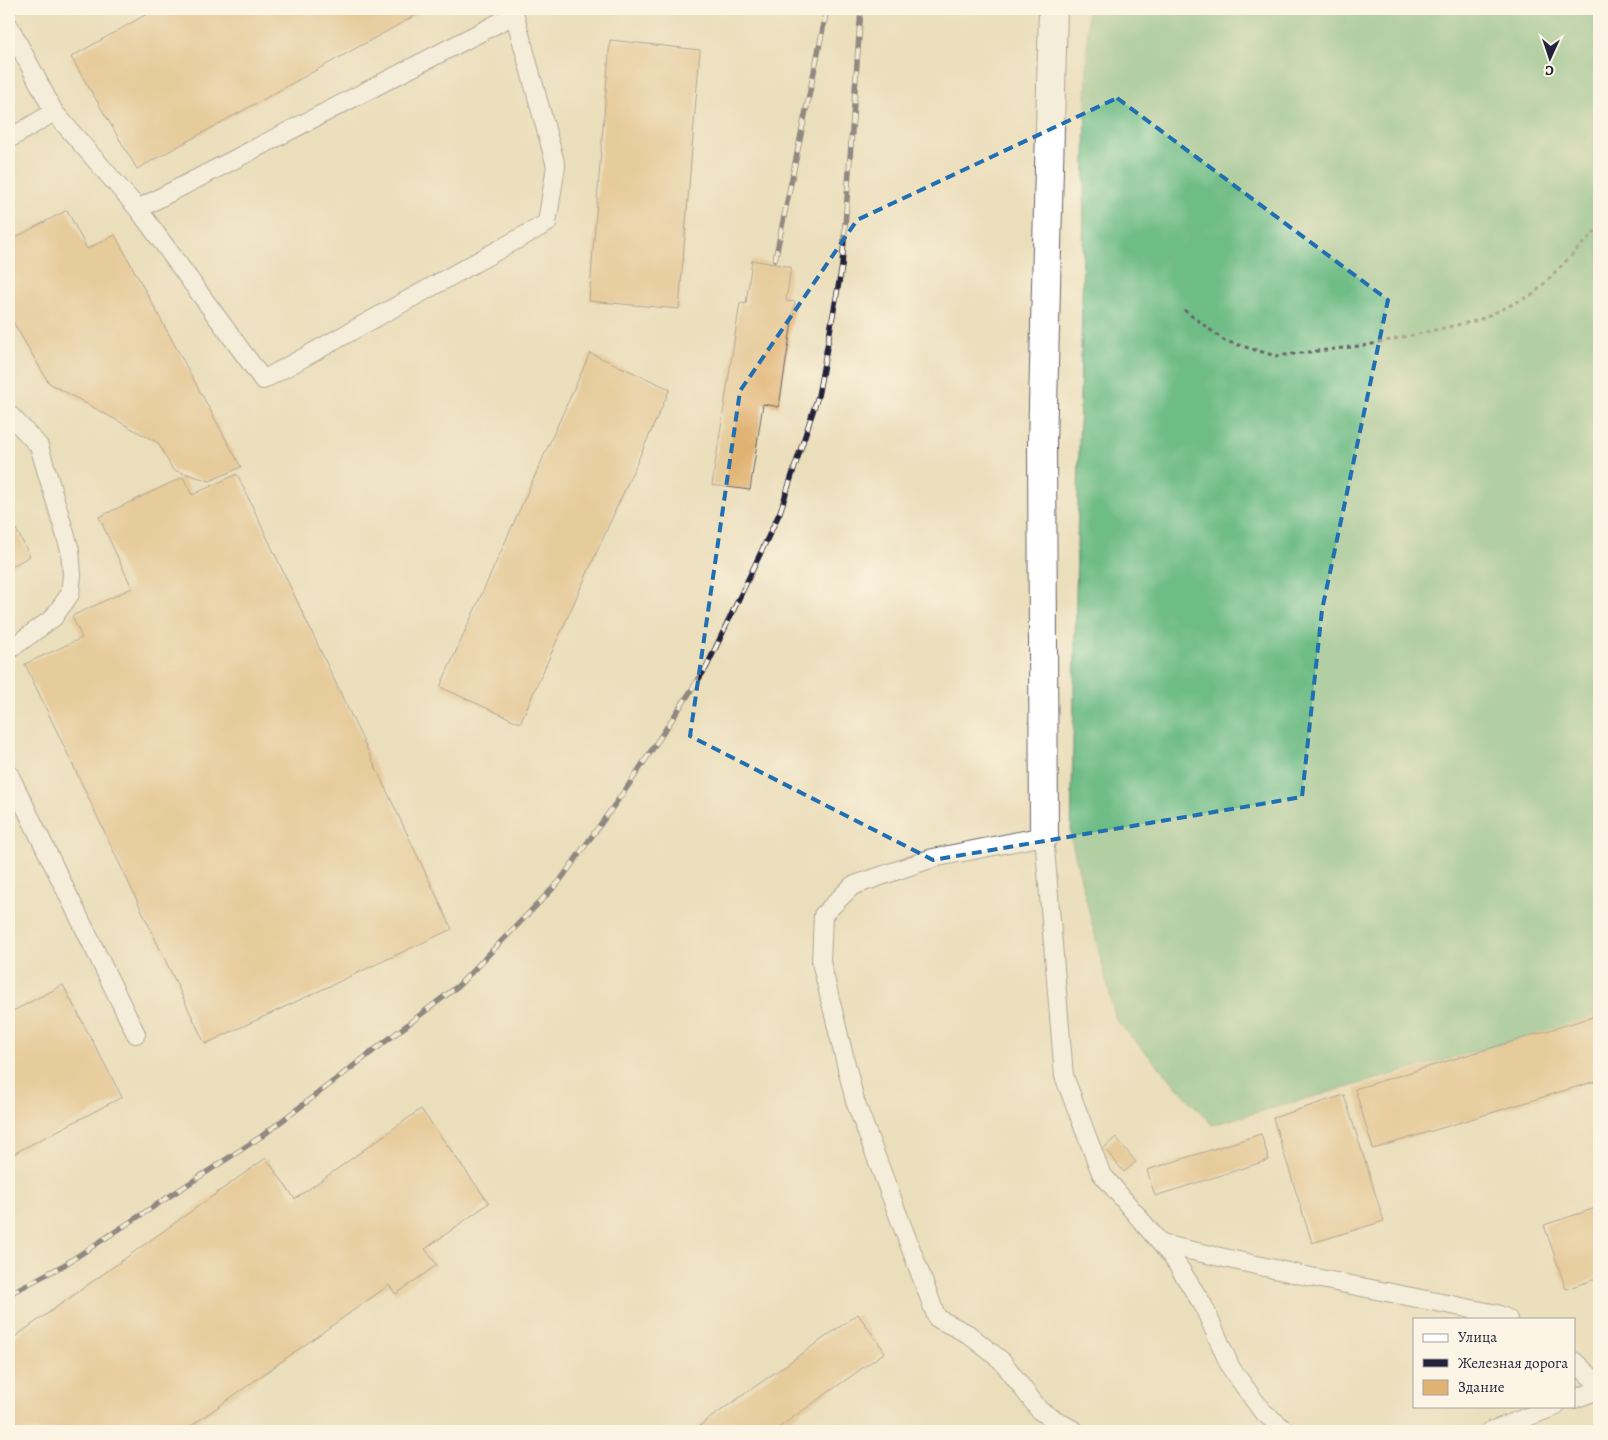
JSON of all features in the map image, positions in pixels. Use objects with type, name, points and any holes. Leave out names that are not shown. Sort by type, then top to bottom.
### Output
[{"type":"street","points":[[1044,836],[1042,445],[1053,9]]},
{"type":"lane","points":[[9,26],[54,112],[138,209],[263,380],[547,223],[556,166],[514,12],[138,209]]},
{"type":"lane","points":[[9,138],[54,112]]},
{"type":"lane","points":[[9,415],[39,446],[70,550],[72,575],[70,594],[53,618],[9,650]]},
{"type":"lane","points":[[9,774],[136,1034]]},
{"type":"lane","points":[[1075,1431],[1040,1412],[1002,1361],[968,1334],[937,1318],[855,1101],[821,962],[824,915],[852,886],[933,858],[1044,836],[1064,1076],[1101,1173],[1173,1258],[1203,1305],[1231,1368],[1262,1411],[1286,1431]]},
{"type":"lane","points":[[1161,1244],[1311,1277],[1497,1314],[1506,1318]]},
{"type":"lane","points":[[1576,1363],[1599,1386]]},
{"type":"lane","points":[[1576,1398],[1599,1390]]},
{"type":"lane","points":[[1491,1431],[1551,1408]]},
{"type":"path","points":[[1184,310],[1225,341],[1276,356],[1368,345],[1479,320],[1534,294],[1599,227]]},
{"type":"highlighted area","points":[[1117,98],[1388,300],[1322,610],[1302,797],[933,860],[690,736],[740,391],[857,220]]},
{"type":"green space","points":[[1088,9],[1599,9],[1599,1017],[1212,1125],[1116,1020],[1071,839]]},
{"type":"building","points":[[144,9],[427,9],[137,169],[71,57],[147,14]]},
{"type":"building","points":[[610,40],[700,50],[679,309],[589,301]]},
{"type":"building","points":[[67,210],[87,249],[115,235],[241,467],[210,481],[173,470],[158,443],[49,383],[9,315],[9,241]]},
{"type":"building","points":[[752,260],[791,267],[786,301],[795,302],[779,407],[763,404],[750,490],[712,485],[740,303],[746,304]]},
{"type":"building","points":[[590,353],[670,389],[520,723],[440,687]]},
{"type":"building","points":[[237,474],[452,929],[205,1044],[25,664],[82,638],[72,616],[132,588],[99,517],[183,477],[192,495]]},
{"type":"building","points":[[9,516],[30,556],[9,568]]},
{"type":"building","points":[[63,985],[122,1097],[9,1156],[9,1013]]},
{"type":"building","points":[[1599,1015],[1599,1080],[1373,1149],[1355,1089]]},
{"type":"building","points":[[1344,1095],[1384,1221],[1312,1243],[1273,1118]]},
{"type":"building","points":[[421,1109],[489,1203],[425,1249],[437,1265],[396,1294],[389,1285],[184,1431],[9,1431],[9,1341],[266,1158],[295,1199]]},
{"type":"building","points":[[1261,1134],[1269,1160],[1155,1196],[1147,1170]]},
{"type":"building","points":[[1116,1137],[1136,1162],[1124,1172],[1104,1148]]},
{"type":"building","points":[[1599,1207],[1599,1278],[1566,1289],[1544,1225]]},
{"type":"building","points":[[858,1314],[885,1352],[774,1431],[692,1431]]},
{"type":"railway","points":[[775,260],[827,9]]},
{"type":"railway","points":[[9,1294],[64,1265],[262,1136],[458,986],[559,882],[628,786],[706,668],[780,512],[818,396],[842,266],[861,9]]}]
